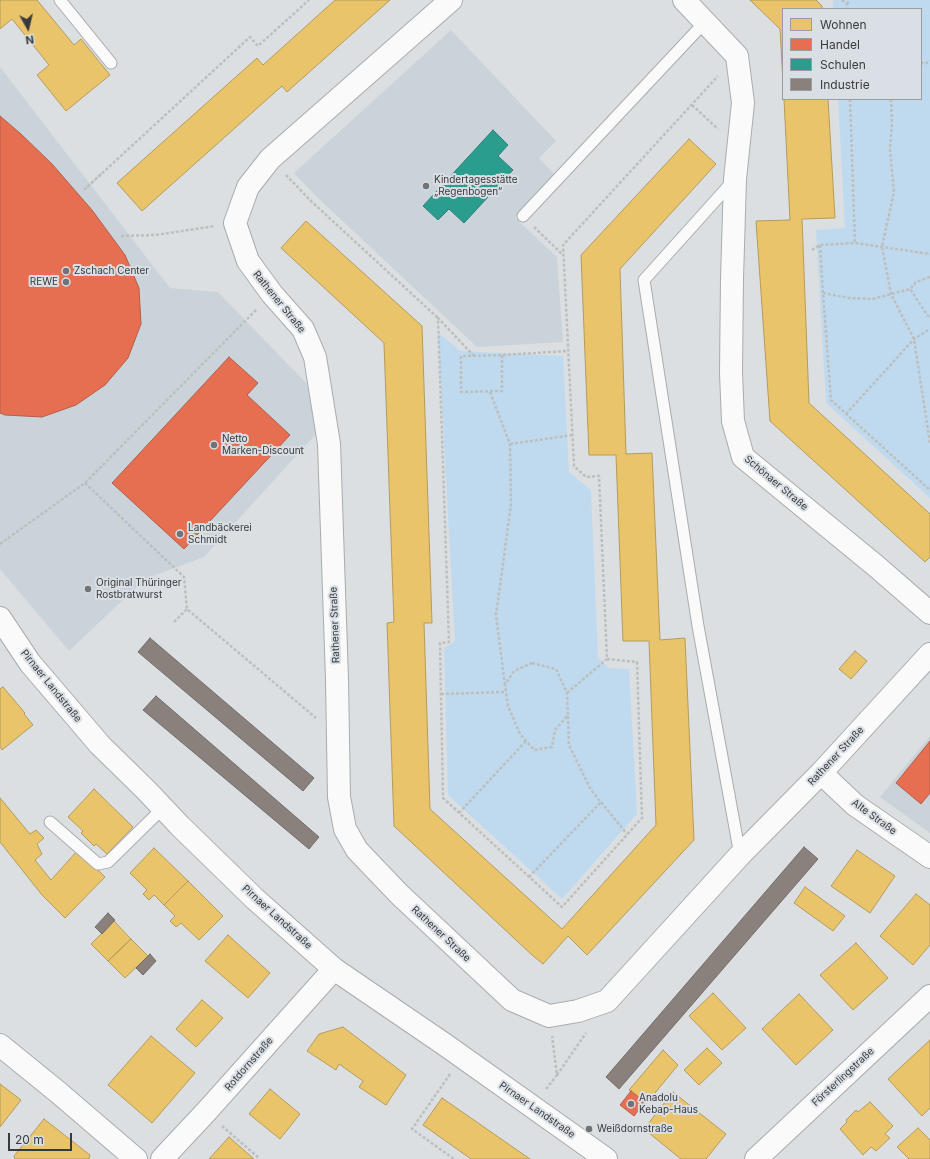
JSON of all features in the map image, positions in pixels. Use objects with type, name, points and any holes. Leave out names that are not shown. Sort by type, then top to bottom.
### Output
[{"type":"street","points":[[235,223],[248,187],[270,159],[450,0]]},
{"type":"street","points":[[684,0],[737,56]]},
{"type":"street","name":"Schönaer Straße","points":[[737,56],[743,103],[735,179],[731,373],[733,421],[743,457],[876,566],[930,613]]},
{"type":"street","name":"Rathener Straße","points":[[235,223],[248,261],[272,294],[304,329],[315,357],[328,437],[330,460],[339,797],[345,829],[357,850],[398,894],[512,1000],[550,1016],[578,1011],[607,1001],[740,855],[821,773],[930,654]]},
{"type":"street","name":"Pirnaer Landstraße","points":[[0,618],[30,662],[48,685],[100,744],[180,826],[255,899],[334,969],[606,1159]]},
{"type":"street","name":"Alte Straße","points":[[821,773],[855,805],[930,857]]},
{"type":"street","name":"Rotdornstraße","points":[[162,1159],[334,969]]},
{"type":"street","name":"Försterlingstraße","points":[[756,1159],[930,996]]},
{"type":"street","points":[[0,1045],[136,1159]]},
{"type":"lane","points":[[60,0],[111,63]]},
{"type":"lane","points":[[523,216],[705,22]]},
{"type":"lane","points":[[735,179],[644,280],[698,626],[740,855]]},
{"type":"lane","points":[[50,822],[98,864],[108,862],[163,808]]},
{"type":"path","points":[[101,174],[85,189],[250,37],[258,46],[309,0]]},
{"type":"path","points":[[842,0],[847,4]]},
{"type":"path","points":[[846,8],[850,0]]},
{"type":"path","points":[[607,660],[599,476],[586,477],[574,466],[563,245],[737,56]]},
{"type":"path","points":[[922,63],[930,61]]},
{"type":"path","points":[[850,100],[855,243]]},
{"type":"path","points":[[891,100],[892,122],[890,150],[894,192],[882,247],[890,294],[914,339],[930,443]]},
{"type":"path","points":[[692,105],[738,148]]},
{"type":"path","points":[[270,159],[312,202],[438,318],[474,356]]},
{"type":"path","points":[[523,216],[564,256]]},
{"type":"path","points":[[122,236],[155,235],[235,223]]},
{"type":"path","points":[[812,250],[820,245],[855,243],[930,254]]},
{"type":"path","points":[[820,245],[831,400],[930,490]]},
{"type":"path","points":[[823,293],[849,298],[873,299],[910,289],[916,282],[930,277]]},
{"type":"path","points":[[910,289],[928,316],[930,315]]},
{"type":"path","points":[[0,544],[85,483],[272,294]]},
{"type":"path","points":[[438,318],[449,642],[440,643],[443,798],[562,907],[642,818],[637,662],[607,660],[567,693]]},
{"type":"path","points":[[846,414],[914,339],[930,329]]},
{"type":"path","points":[[502,355],[502,392],[461,392],[461,356],[568,351]]},
{"type":"path","points":[[490,392],[510,444],[512,504],[496,615],[508,706],[520,734],[534,750],[552,747],[555,730],[568,715]]},
{"type":"path","points":[[510,444],[573,436]]},
{"type":"path","points":[[85,483],[184,577],[187,609],[338,737]]},
{"type":"path","points":[[174,622],[187,609]]},
{"type":"path","points":[[505,685],[514,671],[532,664],[556,669],[567,693],[569,746],[591,790],[627,834]]},
{"type":"path","points":[[441,694],[506,692]]},
{"type":"path","points":[[459,813],[526,741]]},
{"type":"path","points":[[529,877],[601,802]]},
{"type":"path","points":[[550,1016],[557,1075]]},
{"type":"path","points":[[532,1107],[557,1075],[586,1032]]},
{"type":"path","points":[[454,1159],[412,1129],[461,1057]]},
{"type":"path","points":[[206,1112],[260,1159]]},
{"type":"shaded area","points":[[833,0],[930,0],[930,498],[826,403],[816,230],[845,228],[838,100],[922,100],[922,8],[833,8]]},
{"type":"shaded area","name":"Kindertagesstätte „Regenbogen“","points":[[451,30],[556,141],[539,158],[555,175],[515,218],[557,257],[563,342],[477,347],[317,197],[294,173]]},
{"type":"shaded area","points":[[0,67],[170,288],[218,292],[307,384],[316,434],[204,557],[145,579],[69,651],[0,569]]},
{"type":"shaded area","points":[[438,333],[461,351],[563,356],[569,472],[591,490],[598,658],[609,668],[629,669],[637,814],[562,899],[448,795],[444,648],[455,641]]},
{"type":"shaded area","points":[[930,736],[930,833],[880,797]]},
{"type":"building: Wohnen","points":[[0,0],[37,0],[74,45],[81,39],[110,75],[66,111],[37,75],[49,65],[12,19],[0,29]]},
{"type":"building: Wohnen","points":[[335,0],[390,0],[287,92],[282,86],[142,211],[117,183],[257,58],[263,65]]},
{"type":"building: Wohnen","points":[[750,0],[816,0],[822,6],[822,8],[782,8],[782,65],[780,29]]},
{"type":"building: Wohnen","points":[[784,100],[828,100],[835,218],[802,219],[809,403],[930,514],[930,557],[925,562],[770,421],[756,221],[790,220]]},
{"type":"building: Wohnen","points":[[689,139],[716,164],[620,269],[626,454],[652,453],[660,640],[685,638],[694,840],[587,955],[568,936],[543,964],[394,826],[387,623],[394,622],[384,343],[281,248],[306,221],[422,326],[432,623],[424,623],[430,809],[562,929],[656,825],[649,641],[623,641],[616,455],[589,455],[581,255]]},
{"type":"building: Wohnen","points":[[855,651],[867,661],[851,679],[839,669]]},
{"type":"building: Wohnen","points":[[3,687],[33,725],[2,750],[0,746],[0,689]]},
{"type":"building: Wohnen","points":[[94,789],[133,827],[107,854],[96,844],[94,846],[81,833],[83,831],[68,817]]},
{"type":"building: Wohnen","points":[[0,798],[30,834],[36,830],[44,838],[37,844],[42,854],[35,860],[51,880],[78,850],[105,877],[65,918],[42,895],[0,842]]},
{"type":"building: Wohnen","points":[[154,848],[188,881],[164,905],[154,895],[149,900],[143,894],[147,890],[130,873]]},
{"type":"building: Wohnen","points":[[857,850],[895,876],[870,913],[831,886]]},
{"type":"building: Wohnen","points":[[188,881],[223,916],[199,940],[181,923],[176,927],[170,921],[175,916],[164,905]]},
{"type":"building: Wohnen","points":[[805,887],[845,916],[833,931],[794,903]]},
{"type":"building: Wohnen","points":[[916,894],[930,905],[930,945],[913,965],[880,936]]},
{"type":"building: Wohnen","points":[[114,921],[131,939],[108,961],[91,944]]},
{"type":"building: Wohnen","points":[[228,935],[270,973],[248,998],[205,961]]},
{"type":"building: Wohnen","points":[[131,939],[148,956],[125,978],[108,961]]},
{"type":"building: Wohnen","points":[[856,943],[888,978],[853,1010],[820,975]]},
{"type":"building: Wohnen","points":[[713,993],[746,1028],[722,1050],[689,1016]]},
{"type":"building: Wohnen","points":[[799,994],[833,1030],[796,1065],[762,1029]]},
{"type":"building: Wohnen","points":[[202,1000],[223,1018],[196,1047],[176,1029]]},
{"type":"building: Wohnen","points":[[343,1027],[406,1075],[386,1105],[359,1087],[363,1081],[339,1064],[336,1070],[307,1051],[319,1034]]},
{"type":"building: Wohnen","points":[[151,1036],[195,1073],[152,1123],[108,1085]]},
{"type":"building: Wohnen","points":[[930,1040],[930,1108],[922,1116],[888,1079]]},
{"type":"building: Wohnen","points":[[707,1048],[722,1063],[699,1085],[684,1070]]},
{"type":"building: Wohnen","points":[[663,1050],[678,1065],[646,1104],[629,1090]]},
{"type":"building: Wohnen","points":[[0,1084],[21,1100],[0,1127]]},
{"type":"building: Wohnen","points":[[270,1089],[300,1114],[280,1139],[249,1114]]},
{"type":"building: Wohnen","points":[[673,1092],[726,1134],[706,1159],[681,1159],[644,1129]]},
{"type":"building: Wohnen","points":[[442,1098],[530,1159],[471,1159],[423,1125]]},
{"type":"building: Wohnen","points":[[870,1102],[893,1126],[885,1134],[890,1138],[876,1151],[871,1147],[863,1155],[840,1129],[847,1122],[846,1120],[856,1110],[858,1112]]},
{"type":"building: Wohnen","points":[[44,1119],[90,1155],[89,1159],[15,1159],[14,1156]]},
{"type":"building: Wohnen","points":[[918,1128],[930,1140],[930,1159],[909,1159],[897,1147]]},
{"type":"building: Wohnen","points":[[229,1137],[254,1159],[209,1159]]},
{"type":"building: Handel","name":"Zschach Center","points":[[0,116],[52,164],[92,210],[125,255],[139,288],[141,324],[128,358],[105,385],[76,405],[42,417],[5,415],[0,413]]},
{"type":"building: Handel","name":"Netto Marken-Discount","points":[[229,357],[258,383],[247,395],[290,435],[184,549],[112,483]]},
{"type":"building: Handel","points":[[930,741],[930,793],[921,804],[896,783]]},
{"type":"building: Handel","points":[[631,1091],[645,1102],[634,1116],[620,1105]]},
{"type":"building: Schulen","points":[[493,130],[508,145],[498,156],[513,170],[464,223],[449,209],[438,220],[423,206]]},
{"type":"building: Industrie","points":[[150,638],[314,778],[303,791],[138,652]]},
{"type":"building: Industrie","points":[[156,696],[319,837],[309,849],[143,710]]},
{"type":"building: Industrie","points":[[804,847],[818,859],[619,1089],[606,1077]]},
{"type":"building: Industrie","points":[[108,913],[115,920],[102,934],[95,927]]},
{"type":"building: Industrie","points":[[150,954],[156,961],[143,975],[136,968]]},
{"type":"place","name":"Kindertagesstätte „Regenbogen“","points":[[426,186]]},
{"type":"place","name":"Zschach Center","points":[[66,271]]},
{"type":"place","name":"REWE","points":[[66,282]]},
{"type":"place","name":"Netto Marken-Discount","points":[[214,445]]},
{"type":"place","name":"Landbäckerei Schmidt","points":[[180,534]]},
{"type":"place","name":"Original Thüringer Rostbratwurst","points":[[88,589]]},
{"type":"place","name":"Anadolu Kebap-Haus","points":[[631,1104]]},
{"type":"place","name":"Weißdornstraße","points":[[589,1129]]}]
